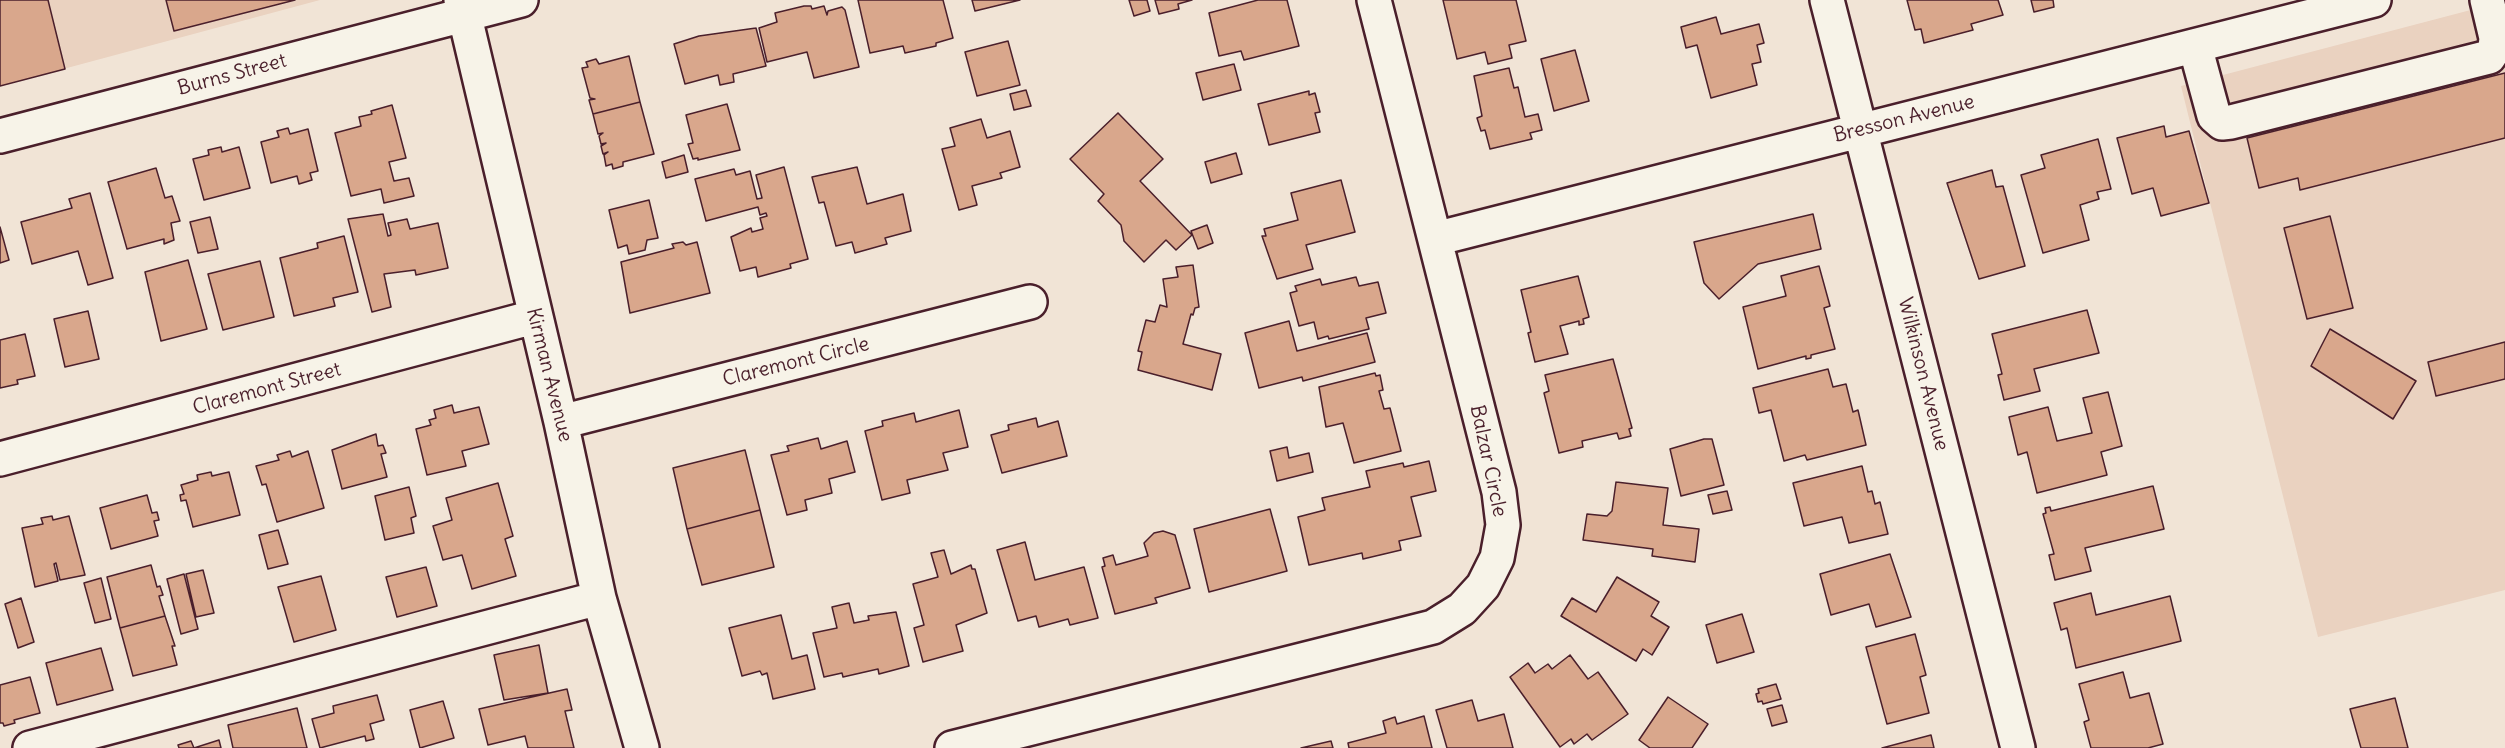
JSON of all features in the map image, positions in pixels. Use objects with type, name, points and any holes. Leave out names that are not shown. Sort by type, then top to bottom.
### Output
[{"type":"street","points":[[462,7],[522,0]]},
{"type":"street","name":"Balzar Circle","points":[[952,748],[1434,627],[1462,609],[1483,586],[1497,558],[1503,525],[1499,492],[1374,0]]},
{"type":"street","name":"Wilkinson Avenue","points":[[1827,0],[2018,748]]},
{"type":"street","name":"Bresson Avenue","points":[[1435,239],[2195,46],[2282,12],[2374,0]]},
{"type":"street","points":[[2195,46],[2214,116],[2222,123],[2231,122],[2489,57],[2496,48],[2496,38],[2487,0]]},
{"type":"street","name":"Burns Street","points":[[0,136],[462,7]]},
{"type":"street","name":"Kirman Avenue","points":[[462,7],[534,317],[561,422],[599,598],[642,748]]},
{"type":"street","name":"Claremont Circle","points":[[561,422],[1030,302]]},
{"type":"street","name":"Claremont Street","points":[[0,459],[534,317]]},
{"type":"street","points":[[30,748],[599,598]]},
{"type":"shaded area","points":[[0,0],[320,0],[0,86]]},
{"type":"shaded area","points":[[2505,1],[2505,590],[2318,637],[2181,86]]},
{"type":"building","points":[[0,0],[48,0],[65,69],[0,86]]},
{"type":"building","points":[[166,0],[295,0],[174,31]]},
{"type":"building","points":[[858,0],[943,0],[953,38],[936,43],[936,46],[905,53],[903,46],[870,53]]},
{"type":"building","points":[[972,0],[1020,0],[975,11]]},
{"type":"building","points":[[1129,0],[1147,0],[1150,11],[1134,16]]},
{"type":"building","points":[[1155,0],[1192,0],[1178,4],[1179,9],[1159,14]]},
{"type":"building","points":[[1258,0],[1287,0],[1299,46],[1244,60],[1241,51],[1219,56],[1209,13]]},
{"type":"building","points":[[1443,0],[1516,0],[1526,41],[1509,45],[1512,58],[1488,64],[1485,52],[1457,59]]},
{"type":"building","points":[[1907,0],[1998,0],[2003,15],[1971,24],[1973,30],[1924,43],[1921,29],[1915,30]]},
{"type":"building","points":[[2031,0],[2053,0],[2054,7],[2034,12]]},
{"type":"building","points":[[811,6],[812,9],[824,6],[827,15],[828,11],[842,7],[845,10],[859,67],[814,78],[807,52],[767,62],[759,28],[777,22],[775,13]]},
{"type":"building","points":[[1716,17],[1721,34],[1759,24],[1764,43],[1757,45],[1761,62],[1752,64],[1757,85],[1711,98],[1697,45],[1686,48],[1681,27]]},
{"type":"building","points":[[756,28],[766,66],[733,74],[734,82],[720,85],[718,75],[685,84],[674,44],[699,36]]},
{"type":"building","points":[[1008,41],[1020,85],[977,96],[965,52]]},
{"type":"building","points":[[1575,50],[1589,101],[1554,111],[1541,59]]},
{"type":"building","points":[[629,56],[640,102],[593,114],[589,100],[595,99],[590,98],[582,68],[588,67],[586,62],[596,59],[599,64]]},
{"type":"building","points":[[1234,64],[1241,90],[1203,100],[1196,73]]},
{"type":"building","points":[[1509,68],[1514,88],[1518,87],[1525,117],[1538,114],[1542,130],[1530,133],[1532,139],[1490,149],[1485,130],[1481,131],[1477,118],[1482,116],[1474,76]]},
{"type":"building","points":[[2505,73],[2505,138],[2300,190],[2298,178],[2259,188],[2247,138]]},
{"type":"building","points":[[1026,90],[1031,106],[1014,110],[1010,94]]},
{"type":"building","points":[[1309,91],[1309,95],[1315,93],[1320,112],[1315,113],[1320,132],[1269,145],[1258,104]]},
{"type":"building","points":[[640,102],[654,154],[623,162],[623,166],[613,169],[612,164],[606,166],[604,155],[608,152],[603,154],[601,146],[606,143],[601,144],[599,136],[603,133],[598,134],[593,114]]},
{"type":"building","points":[[727,104],[740,150],[698,160],[698,158],[693,159],[688,144],[693,143],[686,115]]},
{"type":"building","points":[[392,105],[406,158],[389,162],[394,181],[409,178],[414,196],[384,203],[381,189],[351,196],[335,133],[361,126],[359,117]]},
{"type":"building","points":[[1118,113],[1163,159],[1140,181],[1192,235],[1176,250],[1166,240],[1144,262],[1124,241],[1121,225],[1098,201],[1104,194],[1070,159]]},
{"type":"building","points":[[981,119],[987,138],[1010,131],[1020,167],[1000,173],[1002,178],[972,186],[977,205],[959,210],[942,149],[955,146],[950,128]]},
{"type":"building","points":[[2164,126],[2166,137],[2189,131],[2209,203],[2161,216],[2153,188],[2132,194],[2117,138]]},
{"type":"building","points":[[288,128],[290,134],[308,129],[318,171],[310,173],[312,180],[299,184],[297,176],[271,183],[261,142],[279,137],[277,131]]},
{"type":"building","points":[[2098,139],[2111,189],[2097,192],[2099,199],[2080,205],[2089,240],[2043,253],[2021,175],[2045,168],[2041,155]]},
{"type":"building","points":[[221,147],[222,152],[239,147],[250,188],[204,200],[193,159],[209,155],[208,150]]},
{"type":"building","points":[[1236,153],[1242,174],[1211,183],[1205,162]]},
{"type":"building","points":[[684,155],[688,172],[666,178],[662,162]]},
{"type":"building","points":[[784,167],[808,259],[790,264],[791,268],[758,277],[756,267],[740,271],[731,237],[751,228],[752,232],[763,229],[760,218],[767,216],[766,213],[760,215],[758,207],[706,221],[695,179],[734,169],[736,175],[750,171],[757,199],[762,198],[756,175]]},
{"type":"building","points":[[857,167],[867,204],[903,194],[911,231],[885,238],[887,244],[855,253],[852,242],[836,246],[824,202],[819,203],[812,177]]},
{"type":"building","points":[[156,168],[165,198],[172,196],[180,221],[171,223],[174,240],[164,244],[164,239],[127,249],[108,182]]},
{"type":"building","points":[[1992,170],[1996,187],[2003,186],[2025,266],[1979,279],[1947,183]]},
{"type":"building","points":[[1341,180],[1355,232],[1306,245],[1313,269],[1277,279],[1262,236],[1266,236],[1264,229],[1298,220],[1291,193]]},
{"type":"building","points":[[90,193],[113,278],[88,285],[78,251],[32,264],[21,222],[72,208],[69,199]]},
{"type":"building","points":[[649,200],[658,238],[647,240],[645,250],[629,254],[627,245],[618,248],[609,210]]},
{"type":"building","points":[[383,214],[388,236],[391,235],[388,223],[407,219],[410,229],[438,223],[448,268],[416,275],[415,270],[384,274],[391,307],[372,312],[348,219]]},
{"type":"building","points":[[1813,214],[1821,249],[1758,264],[1719,299],[1704,283],[1694,242]]},
{"type":"building","points":[[2330,216],[2353,308],[2307,319],[2284,228]]},
{"type":"building","points":[[210,217],[218,249],[198,253],[190,222]]},
{"type":"building","points":[[1207,225],[1213,243],[1198,249],[1191,231]]},
{"type":"building","points":[[0,227],[9,260],[0,263]]},
{"type":"building","points":[[344,236],[358,292],[333,298],[335,306],[294,316],[280,258],[318,248],[317,243]]},
{"type":"building","points":[[683,242],[686,245],[697,242],[710,293],[630,313],[621,262],[674,248],[672,244]]},
{"type":"building","points":[[188,260],[207,329],[161,341],[145,272]]},
{"type":"building","points":[[260,261],[274,317],[223,330],[208,274]]},
{"type":"building","points":[[1193,265],[1199,307],[1195,308],[1193,315],[1191,314],[1183,344],[1221,354],[1212,390],[1138,370],[1142,352],[1138,351],[1146,320],[1155,322],[1160,305],[1167,307],[1163,279],[1178,277],[1176,267]]},
{"type":"building","points":[[1819,266],[1830,306],[1824,308],[1835,349],[1811,355],[1811,358],[1806,359],[1806,356],[1758,369],[1743,307],[1786,296],[1781,276]]},
{"type":"building","points":[[1578,276],[1589,317],[1583,319],[1584,324],[1579,325],[1579,321],[1560,326],[1568,354],[1535,362],[1521,290]]},
{"type":"building","points":[[1356,277],[1359,286],[1378,282],[1386,313],[1366,318],[1369,329],[1329,339],[1328,336],[1318,339],[1314,322],[1299,326],[1290,293],[1297,291],[1295,286],[1320,279],[1322,285]]},
{"type":"building","points":[[2087,310],[2099,353],[2034,369],[2040,391],[2004,400],[1998,375],[2002,374],[1992,334]]},
{"type":"building","points":[[88,311],[99,359],[65,367],[54,319]]},
{"type":"building","points":[[1289,321],[1297,351],[1367,333],[1375,362],[1303,381],[1302,377],[1259,388],[1245,333]]},
{"type":"building","points":[[2330,329],[2416,381],[2393,419],[2311,366]]},
{"type":"building","points":[[25,334],[35,376],[17,380],[18,384],[0,388],[0,340]]},
{"type":"building","points":[[2505,342],[2505,379],[2436,396],[2428,362]]},
{"type":"building","points":[[1613,359],[1632,428],[1629,429],[1631,436],[1619,439],[1617,433],[1582,441],[1583,447],[1559,453],[1544,393],[1549,391],[1545,375]]},
{"type":"building","points":[[1828,369],[1833,387],[1846,384],[1853,412],[1858,410],[1866,445],[1807,460],[1805,455],[1784,461],[1771,410],[1759,413],[1753,388]]},
{"type":"building","points":[[1375,373],[1376,376],[1380,375],[1383,390],[1379,391],[1384,409],[1390,408],[1401,451],[1354,463],[1343,423],[1326,427],[1319,387]]},
{"type":"building","points":[[2108,392],[2122,446],[2101,452],[2107,475],[2037,493],[2027,452],[2018,455],[2009,417],[2048,407],[2057,441],[2092,433],[2083,398]]},
{"type":"building","points":[[452,405],[454,413],[479,407],[489,444],[462,451],[466,466],[427,475],[416,429],[431,425],[429,420],[436,418],[434,410]]},
{"type":"building","points":[[959,410],[968,447],[943,453],[948,470],[907,480],[910,493],[882,500],[865,431],[883,426],[882,421],[914,413],[916,422]]},
{"type":"building","points":[[1036,418],[1038,427],[1058,421],[1067,456],[1002,473],[991,435],[1009,430],[1008,425]]},
{"type":"building","points":[[376,434],[378,446],[383,445],[386,453],[381,454],[387,477],[342,489],[332,450]]},
{"type":"building","points":[[818,438],[821,449],[847,441],[855,472],[829,479],[832,493],[805,500],[807,510],[787,515],[771,455],[789,451],[787,446]]},
{"type":"building","points":[[1704,439],[1712,439],[1724,485],[1681,496],[1670,449]]},
{"type":"building","points":[[1287,447],[1289,458],[1309,453],[1313,472],[1277,481],[1270,451]]},
{"type":"building","points":[[745,450],[760,510],[687,529],[673,468]]},
{"type":"building","points":[[290,451],[292,457],[308,451],[324,508],[277,522],[266,484],[262,485],[256,466],[279,460],[277,455]]},
{"type":"building","points":[[1429,461],[1436,491],[1411,497],[1421,536],[1399,541],[1401,550],[1363,559],[1362,553],[1309,565],[1298,517],[1325,510],[1322,498],[1370,487],[1366,471],[1403,463],[1404,467]]},
{"type":"building","points":[[1862,466],[1868,492],[1872,491],[1875,504],[1880,502],[1888,534],[1849,543],[1842,517],[1804,526],[1793,483]]},
{"type":"building","points":[[211,472],[212,476],[229,472],[240,515],[193,527],[186,500],[181,501],[180,495],[184,494],[181,485],[198,480],[197,475]]},
{"type":"building","points":[[1616,482],[1668,488],[1663,525],[1699,529],[1695,562],[1652,556],[1653,549],[1583,540],[1587,514],[1607,516],[1612,511]]},
{"type":"building","points":[[498,483],[513,536],[505,539],[516,576],[472,589],[462,555],[443,560],[433,526],[452,520],[446,498]]},
{"type":"building","points":[[2153,486],[2164,529],[2085,548],[2091,571],[2055,580],[2049,555],[2054,554],[2043,514],[2046,513],[2045,508],[2050,507],[2051,511]]},
{"type":"building","points":[[409,487],[416,516],[411,518],[414,533],[385,540],[375,496]]},
{"type":"building","points":[[1727,491],[1732,510],[1713,514],[1708,495]]},
{"type":"building","points":[[147,495],[152,513],[157,512],[159,520],[154,521],[158,536],[111,549],[100,508]]},
{"type":"building","points":[[1270,509],[1287,571],[1209,592],[1194,529]]},
{"type":"building","points":[[760,510],[774,567],[702,585],[687,529]]},
{"type":"building","points":[[52,516],[53,520],[69,516],[85,575],[60,580],[56,563],[54,564],[58,581],[35,587],[22,528],[43,524],[41,518]]},
{"type":"building","points":[[278,530],[288,564],[268,569],[259,535]]},
{"type":"building","points":[[1163,531],[1175,535],[1190,588],[1155,598],[1157,603],[1115,614],[1102,567],[1105,566],[1103,558],[1113,555],[1116,565],[1148,556],[1144,543],[1154,533]]},
{"type":"building","points":[[1025,542],[1035,580],[1084,567],[1098,618],[1070,625],[1068,619],[1039,627],[1036,616],[1018,621],[997,550]]},
{"type":"building","points":[[944,550],[951,574],[971,565],[972,569],[975,569],[987,613],[956,625],[963,651],[923,662],[914,628],[924,625],[913,584],[938,577],[931,553]]},
{"type":"building","points":[[1890,554],[1911,617],[1876,627],[1869,604],[1831,615],[1820,574]]},
{"type":"building","points":[[151,565],[157,587],[160,586],[163,595],[159,596],[165,616],[120,628],[107,577]]},
{"type":"building","points":[[426,567],[437,606],[397,617],[386,577]]},
{"type":"building","points":[[203,570],[214,613],[196,617],[186,574]]},
{"type":"building","points":[[184,574],[198,629],[181,634],[167,579]]},
{"type":"building","points":[[321,576],[336,630],[294,642],[278,587]]},
{"type":"building","points":[[1617,577],[1659,602],[1651,616],[1669,627],[1652,655],[1643,649],[1636,661],[1561,616],[1572,598],[1596,612]]},
{"type":"building","points":[[101,578],[111,619],[95,623],[84,583]]},
{"type":"building","points":[[2091,593],[2096,615],[2170,596],[2181,641],[2076,668],[2067,628],[2061,630],[2054,603]]},
{"type":"building","points":[[21,598],[34,642],[18,648],[5,604]]},
{"type":"building","points":[[849,603],[854,623],[869,620],[868,616],[896,612],[909,666],[879,674],[878,669],[843,677],[842,673],[824,677],[813,633],[837,628],[832,607]]},
{"type":"building","points":[[1742,614],[1754,652],[1717,663],[1706,625]]},
{"type":"building","points":[[781,615],[792,659],[807,655],[815,689],[773,699],[767,673],[762,675],[760,671],[742,676],[729,628]]},
{"type":"building","points":[[165,616],[175,646],[172,646],[177,665],[133,676],[120,628]]},
{"type":"building","points":[[1915,634],[1926,675],[1920,677],[1929,713],[1887,724],[1866,647]]},
{"type":"building","points":[[539,645],[548,693],[504,700],[494,655]]},
{"type":"building","points":[[101,648],[113,690],[57,705],[46,663]]},
{"type":"building","points":[[1570,655],[1588,679],[1598,672],[1628,714],[1592,740],[1587,734],[1574,744],[1571,739],[1560,747],[1510,677],[1528,663],[1535,673],[1548,664],[1552,669]]},
{"type":"building","points":[[2123,672],[2130,698],[2149,693],[2163,744],[2148,748],[2091,748],[2084,722],[2089,720],[2079,684]]},
{"type":"building","points":[[30,677],[40,713],[14,720],[15,723],[4,726],[0,723],[0,685]]},
{"type":"building","points":[[1776,684],[1781,699],[1763,704],[1762,701],[1758,702],[1756,694],[1759,693],[1758,689]]},
{"type":"building","points":[[567,689],[572,710],[565,711],[574,748],[528,748],[525,736],[488,745],[479,709]]},
{"type":"building","points":[[377,695],[384,720],[370,724],[374,739],[366,741],[365,736],[320,748],[312,719],[334,713],[333,706]]},
{"type":"building","points":[[1668,697],[1708,724],[1692,748],[1650,748],[1639,740]]},
{"type":"building","points":[[2395,698],[2408,748],[2361,748],[2350,709]]},
{"type":"building","points":[[1472,700],[1478,721],[1504,714],[1513,748],[1447,748],[1436,710]]},
{"type":"building","points":[[443,701],[454,738],[420,748],[410,710]]},
{"type":"building","points":[[1782,705],[1787,722],[1772,726],[1767,709]]},
{"type":"building","points":[[297,708],[307,748],[233,748],[228,725]]},
{"type":"building","points":[[1424,716],[1432,748],[1349,748],[1348,743],[1386,733],[1383,721],[1395,717],[1397,724]]},
{"type":"building","points":[[1931,735],[1934,748],[1882,748]]},
{"type":"building","points":[[219,740],[221,748],[194,748]]},
{"type":"building","points":[[191,741],[194,748],[179,748],[178,745]]},
{"type":"building","points":[[1331,741],[1333,748],[1301,748]]}]
